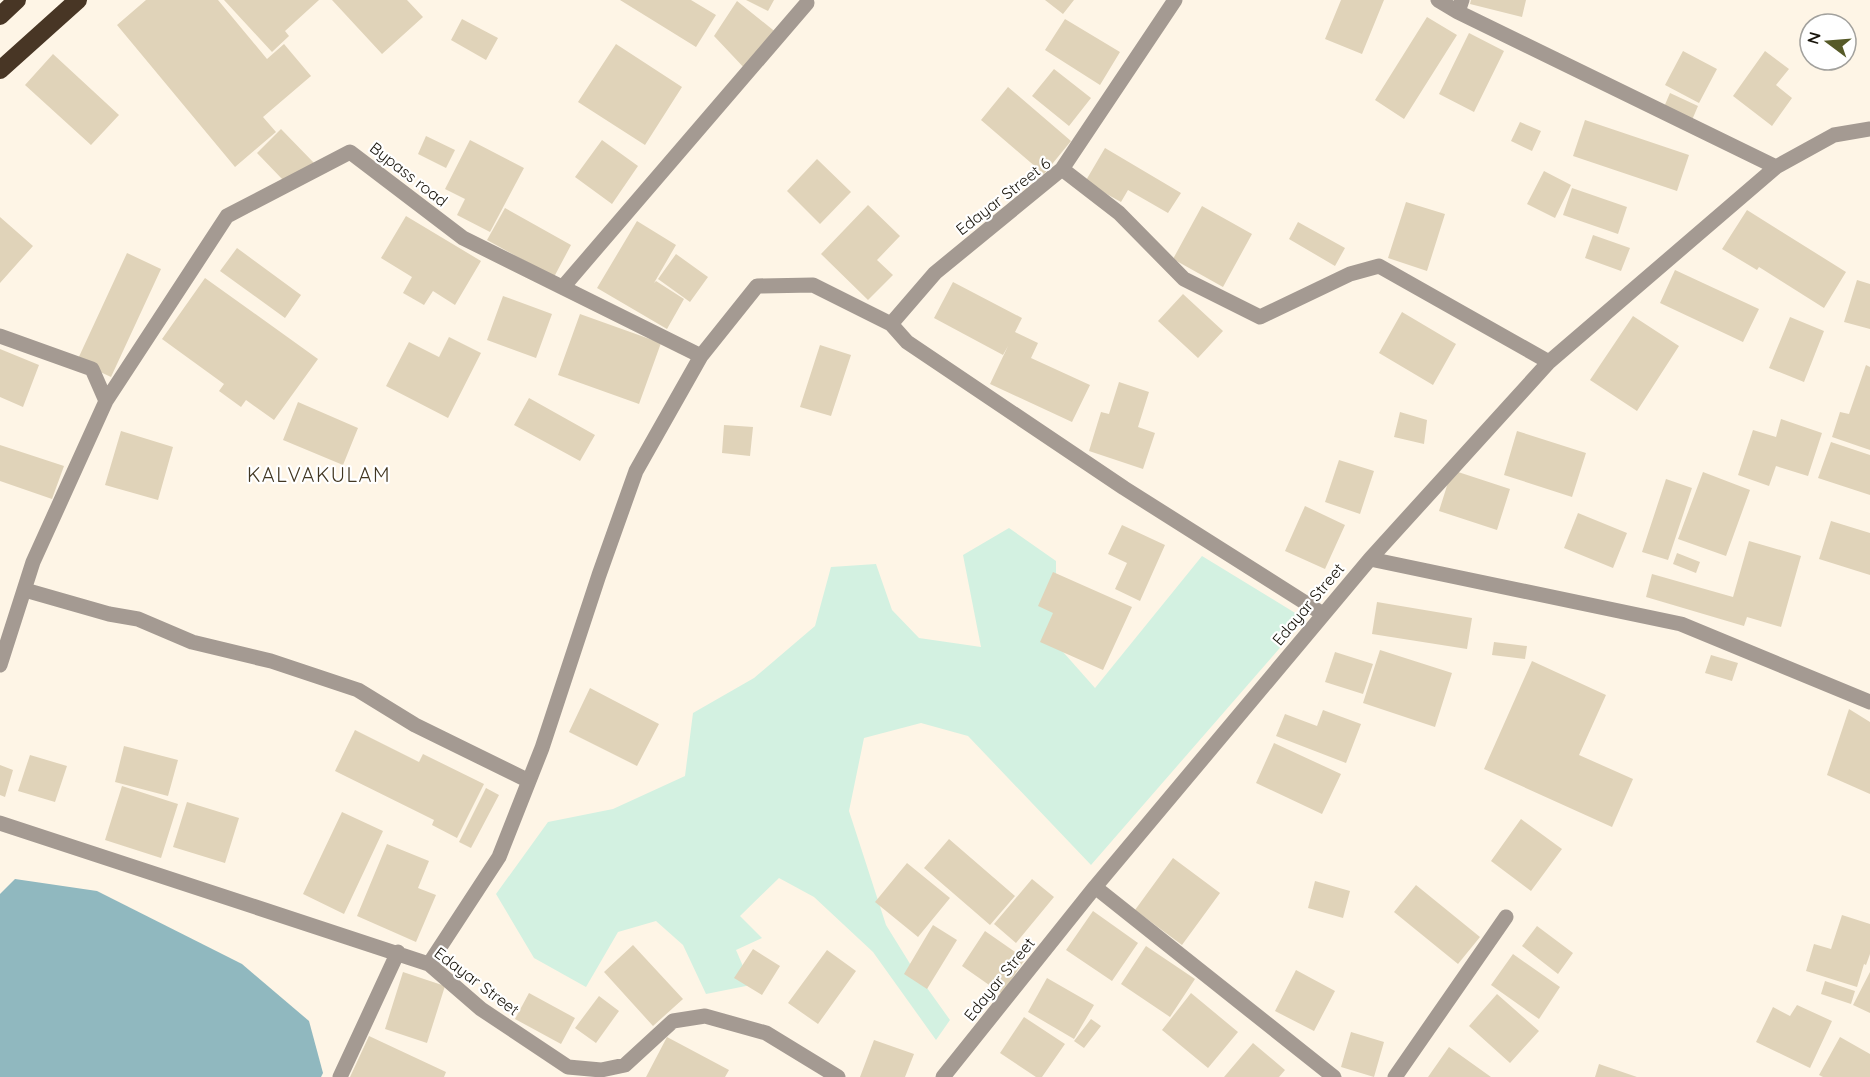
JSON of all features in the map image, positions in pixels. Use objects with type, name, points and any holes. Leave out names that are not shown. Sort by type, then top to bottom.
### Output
[{"type":"highway","points":[[0,16],[17,0]]},
{"type":"highway","points":[[0,70],[78,0]]},
{"type":"street","points":[[1062,169],[1175,0]]},
{"type":"street","points":[[1438,0],[1460,6],[1776,167]]},
{"type":"street","points":[[562,287],[807,3]]},
{"type":"street","name":"Edayar Street","points":[[943,1077],[1095,887],[1323,614],[1549,362],[1776,167],[1834,135],[1870,129]]},
{"type":"street","name":"Bypass road","points":[[106,401],[227,216],[350,152],[463,238],[701,356]]},
{"type":"street","name":"Edayar Street 6","points":[[891,324],[935,273],[1062,169],[1119,213],[1184,279],[1260,317],[1350,274],[1379,266],[1549,362]]},
{"type":"street","points":[[429,964],[499,857],[542,748],[636,471],[701,356],[757,286],[813,285],[891,324],[907,342],[1124,488],[1323,614]]},
{"type":"street","points":[[0,336],[92,369],[106,401],[33,562],[0,665]]},
{"type":"street","points":[[1370,559],[1681,624],[1870,702]]},
{"type":"street","points":[[25,590],[109,614],[138,619],[192,642],[271,661],[358,690],[416,725],[530,781]]},
{"type":"street","name":"Edayar Street","points":[[0,824],[429,964],[481,1009],[568,1067],[601,1070],[625,1065],[673,1021],[705,1016],[766,1033],[838,1077]]},
{"type":"street","points":[[1095,887],[1334,1077]]},
{"type":"street","points":[[1395,1077],[1506,917]]},
{"type":"street","points":[[340,1077],[398,952]]},
{"type":"green space","points":[[1009,528],[1056,561],[1056,644],[1095,688],[1202,556],[1305,619],[1091,865],[968,736],[921,723],[864,738],[849,811],[886,925],[912,967],[950,1020],[936,1040],[873,952],[814,897],[779,878],[740,916],[762,938],[736,950],[751,985],[706,994],[683,945],[656,921],[618,932],[586,987],[534,958],[496,894],[548,822],[613,809],[685,776],[693,713],[754,678],[815,626],[831,567],[876,564],[892,610],[919,638],[981,647],[963,555]]},
{"type":"water","points":[[15,879],[97,891],[242,964],[309,1021],[323,1073],[321,1077],[0,1077],[0,894]]},
{"type":"building","points":[[146,0],[218,0],[267,59],[284,44],[311,76],[263,117],[276,132],[235,167],[117,25]]},
{"type":"building","points":[[224,0],[319,0],[285,31],[289,36],[272,52]]},
{"type":"building","points":[[332,0],[407,0],[423,17],[382,54]]},
{"type":"building","points":[[620,0],[691,0],[716,15],[696,47]]},
{"type":"building","points":[[746,0],[774,0],[768,11]]},
{"type":"building","points":[[1045,0],[1074,0],[1063,14]]},
{"type":"building","points":[[1341,0],[1384,0],[1362,54],[1325,39]]},
{"type":"building","points":[[1471,0],[1526,0],[1522,17],[1470,4]]},
{"type":"building","points":[[737,1],[778,34],[748,72],[714,36]]},
{"type":"building","points":[[1427,17],[1457,35],[1404,119],[1375,100]]},
{"type":"building","points":[[462,19],[498,38],[486,60],[451,40]]},
{"type":"building","points":[[1065,19],[1120,52],[1100,85],[1045,50]]},
{"type":"building","points":[[1469,33],[1504,51],[1474,112],[1439,94]]},
{"type":"building","points":[[616,44],[682,87],[645,145],[578,102]]},
{"type":"building","points":[[1683,51],[1717,69],[1699,103],[1665,85]]},
{"type":"building","points":[[1765,51],[1789,69],[1776,85],[1792,98],[1772,126],[1733,96]]},
{"type":"building","points":[[53,54],[119,115],[91,145],[25,85]]},
{"type":"building","points":[[1054,69],[1091,98],[1069,126],[1032,96]]},
{"type":"building","points":[[1008,87],[1071,141],[1044,174],[981,120]]},
{"type":"building","points":[[1670,93],[1698,106],[1692,120],[1664,107]]},
{"type":"building","points":[[1585,120],[1689,155],[1677,191],[1573,156]]},
{"type":"building","points":[[1520,122],[1541,131],[1532,151],[1511,141]]},
{"type":"building","points":[[281,129],[315,164],[284,181],[257,153]]},
{"type":"building","points":[[426,136],[455,150],[446,168],[418,154]]},
{"type":"building","points":[[470,140],[524,168],[490,232],[457,215],[465,199],[445,189]]},
{"type":"building","points":[[602,140],[638,166],[612,204],[575,177]]},
{"type":"building","points":[[1105,148],[1181,193],[1168,213],[1128,190],[1121,202],[1085,182]]},
{"type":"building","points":[[817,159],[851,192],[820,224],[787,191]]},
{"type":"building","points":[[1544,171],[1571,185],[1555,218],[1527,204]]},
{"type":"building","points":[[1572,188],[1627,207],[1618,234],[1563,215]]},
{"type":"building","points":[[1406,202],[1445,214],[1427,271],[1388,258]]},
{"type":"building","points":[[868,205],[900,236],[877,260],[893,275],[868,300],[821,254]]},
{"type":"building","points":[[1202,206],[1252,234],[1223,287],[1173,259]]},
{"type":"building","points":[[505,208],[571,245],[554,277],[487,240]]},
{"type":"building","points":[[1747,210],[1846,272],[1824,308],[1759,267],[1757,270],[1722,249]]},
{"type":"building","points":[[406,216],[481,261],[455,305],[433,291],[424,305],[403,293],[412,277],[381,258]]},
{"type":"building","points":[[0,217],[33,246],[0,283]]},
{"type":"building","points":[[637,221],[676,245],[654,283],[656,281],[684,299],[667,329],[597,288]]},
{"type":"building","points":[[1298,222],[1345,248],[1335,266],[1289,239]]},
{"type":"building","points":[[1593,235],[1630,248],[1621,271],[1585,258]]},
{"type":"building","points":[[237,248],[301,295],[285,318],[220,271]]},
{"type":"building","points":[[127,253],[161,269],[111,377],[77,361]]},
{"type":"building","points":[[676,254],[708,277],[690,302],[658,279]]},
{"type":"building","points":[[1675,270],[1759,309],[1743,342],[1660,303]]},
{"type":"building","points":[[205,278],[318,359],[274,420],[246,400],[241,407],[219,391],[224,384],[162,339]]},
{"type":"building","points":[[1857,280],[1870,284],[1870,329],[1844,322]]},
{"type":"building","points":[[953,282],[1022,318],[1015,332],[1038,343],[1031,358],[1090,385],[1072,422],[990,384],[1008,346],[1003,355],[934,318]]},
{"type":"building","points":[[1183,294],[1223,331],[1198,358],[1158,321]]},
{"type":"building","points":[[503,296],[552,314],[536,358],[487,340]]},
{"type":"building","points":[[1402,312],[1456,344],[1433,385],[1379,353]]},
{"type":"building","points":[[580,314],[661,343],[639,404],[558,375]]},
{"type":"building","points":[[1633,316],[1679,346],[1637,411],[1590,380]]},
{"type":"building","points":[[1790,317],[1824,331],[1804,382],[1769,368]]},
{"type":"building","points":[[449,337],[481,353],[448,418],[386,386],[409,342],[439,357]]},
{"type":"building","points":[[820,345],[851,355],[831,416],[800,407]]},
{"type":"building","points":[[0,349],[39,365],[23,407],[0,397]]},
{"type":"building","points":[[1866,365],[1870,367],[1870,450],[1832,437],[1840,412],[1849,414]]},
{"type":"building","points":[[1119,382],[1149,392],[1138,427],[1155,433],[1143,469],[1089,451],[1101,412],[1109,414]]},
{"type":"building","points":[[529,398],[595,435],[580,461],[514,425]]},
{"type":"building","points":[[298,402],[358,428],[343,465],[283,440]]},
{"type":"building","points":[[1400,412],[1427,420],[1424,444],[1394,437]]},
{"type":"building","points":[[1781,419],[1822,433],[1808,476],[1776,466],[1769,486],[1738,475],[1753,430],[1776,437]]},
{"type":"building","points":[[724,425],[753,427],[750,456],[722,453]]},
{"type":"building","points":[[121,431],[173,447],[158,500],[105,485]]},
{"type":"building","points":[[1517,431],[1586,453],[1572,497],[1504,475]]},
{"type":"building","points":[[1831,442],[1870,455],[1870,495],[1818,478]]},
{"type":"building","points":[[0,445],[64,466],[52,499],[0,481]]},
{"type":"building","points":[[1339,460],[1374,471],[1360,514],[1325,502]]},
{"type":"building","points":[[1452,470],[1510,489],[1497,530],[1439,511]]},
{"type":"building","points":[[1703,472],[1750,490],[1726,556],[1678,539]]},
{"type":"building","points":[[1666,479],[1692,488],[1668,560],[1642,552]]},
{"type":"building","points":[[1305,506],[1345,525],[1325,569],[1285,551]]},
{"type":"building","points":[[1578,513],[1627,533],[1613,568],[1564,548]]},
{"type":"building","points":[[1831,521],[1870,533],[1870,575],[1819,559]]},
{"type":"building","points":[[1122,525],[1165,545],[1140,601],[1115,589],[1127,563],[1108,554]]},
{"type":"building","points":[[1749,541],[1801,556],[1781,627],[1747,617],[1744,626],[1646,597],[1652,574],[1733,597]]},
{"type":"building","points":[[1677,553],[1700,562],[1696,573],[1673,564]]},
{"type":"building","points":[[1053,572],[1132,607],[1103,670],[1040,642],[1053,613],[1038,606]]},
{"type":"building","points":[[1377,602],[1472,618],[1467,649],[1372,634]]},
{"type":"building","points":[[1494,642],[1527,646],[1525,659],[1492,655]]},
{"type":"building","points":[[1380,650],[1452,673],[1435,727],[1363,703]]},
{"type":"building","points":[[1335,652],[1373,664],[1363,694],[1325,682]]},
{"type":"building","points":[[1711,655],[1738,663],[1732,681],[1705,673]]},
{"type":"building","points":[[1532,661],[1606,695],[1579,755],[1633,779],[1612,827],[1484,769]]},
{"type":"building","points":[[590,688],[659,724],[637,766],[569,732]]},
{"type":"building","points":[[1849,709],[1870,722],[1870,794],[1827,775]]},
{"type":"building","points":[[1323,710],[1361,724],[1346,763],[1276,736],[1285,714],[1317,726]]},
{"type":"building","points":[[355,730],[419,762],[423,754],[484,784],[457,838],[432,825],[434,820],[335,771]]},
{"type":"building","points":[[1274,743],[1341,774],[1322,814],[1256,783]]},
{"type":"building","points":[[124,746],[178,760],[168,796],[115,782]]},
{"type":"building","points":[[30,755],[67,766],[55,802],[18,791]]},
{"type":"building","points":[[0,765],[13,770],[5,797],[0,795]]},
{"type":"building","points":[[122,786],[178,804],[161,858],[105,840]]},
{"type":"building","points":[[486,788],[499,795],[471,848],[459,842]]},
{"type":"building","points":[[187,802],[239,818],[225,863],[173,847]]},
{"type":"building","points":[[342,812],[383,831],[344,914],[303,894]]},
{"type":"building","points":[[1521,819],[1562,849],[1531,891],[1491,861]]},
{"type":"building","points":[[949,839],[1015,896],[990,925],[924,868]]},
{"type":"building","points":[[387,844],[429,861],[418,888],[436,895],[416,942],[357,916]]},
{"type":"building","points":[[1173,858],[1220,893],[1182,945],[1135,910]]},
{"type":"building","points":[[907,863],[950,898],[918,937],[875,902]]},
{"type":"building","points":[[1032,879],[1054,897],[1016,943],[994,924]]},
{"type":"building","points":[[1315,881],[1350,891],[1343,918],[1308,908]]},
{"type":"building","points":[[1416,885],[1480,937],[1458,964],[1394,912]]},
{"type":"building","points":[[1093,911],[1138,943],[1112,981],[1066,950]]},
{"type":"building","points":[[1842,915],[1870,924],[1870,954],[1866,965],[1864,964],[1857,987],[1806,971],[1814,944],[1831,949]]},
{"type":"building","points":[[933,925],[957,940],[927,989],[904,974]]},
{"type":"building","points":[[1537,926],[1573,953],[1558,974],[1522,946]]},
{"type":"building","points":[[985,931],[1025,959],[1002,994],[962,966]]},
{"type":"building","points":[[633,945],[683,999],[653,1026],[604,972]]},
{"type":"building","points":[[1146,946],[1195,979],[1170,1017],[1121,984]]},
{"type":"building","points":[[753,949],[780,966],[762,995],[734,978]]},
{"type":"building","points":[[827,950],[856,971],[818,1024],[788,1003]]},
{"type":"building","points":[[1513,954],[1560,987],[1539,1019],[1491,985]]},
{"type":"building","points":[[1296,970],[1335,991],[1314,1031],[1275,1011]]},
{"type":"building","points":[[403,972],[445,986],[427,1043],[385,1029]]},
{"type":"building","points":[[1870,972],[1870,1013],[1853,1005]]},
{"type":"building","points":[[1047,978],[1094,1005],[1074,1039],[1028,1012]]},
{"type":"building","points":[[1825,981],[1855,991],[1851,1004],[1821,994]]},
{"type":"building","points":[[529,993],[575,1018],[561,1044],[515,1019]]},
{"type":"building","points":[[1191,993],[1238,1032],[1208,1068],[1162,1030]]},
{"type":"building","points":[[1497,994],[1539,1031],[1510,1063],[1469,1026]]},
{"type":"building","points":[[599,996],[619,1011],[596,1043],[575,1028]]},
{"type":"building","points":[[1797,1005],[1832,1021],[1810,1068],[1756,1042],[1773,1007],[1790,1016]]},
{"type":"building","points":[[1024,1017],[1065,1044],[1042,1077],[1036,1077],[1000,1053]]},
{"type":"building","points":[[1091,1019],[1101,1026],[1084,1048],[1074,1041]]},
{"type":"building","points":[[1351,1032],[1384,1042],[1374,1077],[1341,1067]]},
{"type":"building","points":[[369,1036],[446,1072],[444,1077],[350,1077]]},
{"type":"building","points":[[667,1037],[729,1070],[725,1077],[646,1077]]},
{"type":"building","points":[[1840,1037],[1870,1054],[1870,1077],[1823,1077],[1819,1075]]},
{"type":"building","points":[[874,1040],[914,1054],[905,1077],[860,1077]]},
{"type":"building","points":[[1253,1043],[1285,1070],[1279,1077],[1224,1077]]},
{"type":"building","points":[[1449,1047],[1491,1077],[1428,1077]]},
{"type":"building","points":[[1599,1064],[1637,1077],[1595,1077]]},
{"type":"district","name":"KALVAKULAM","points":[[319,475]]}]
